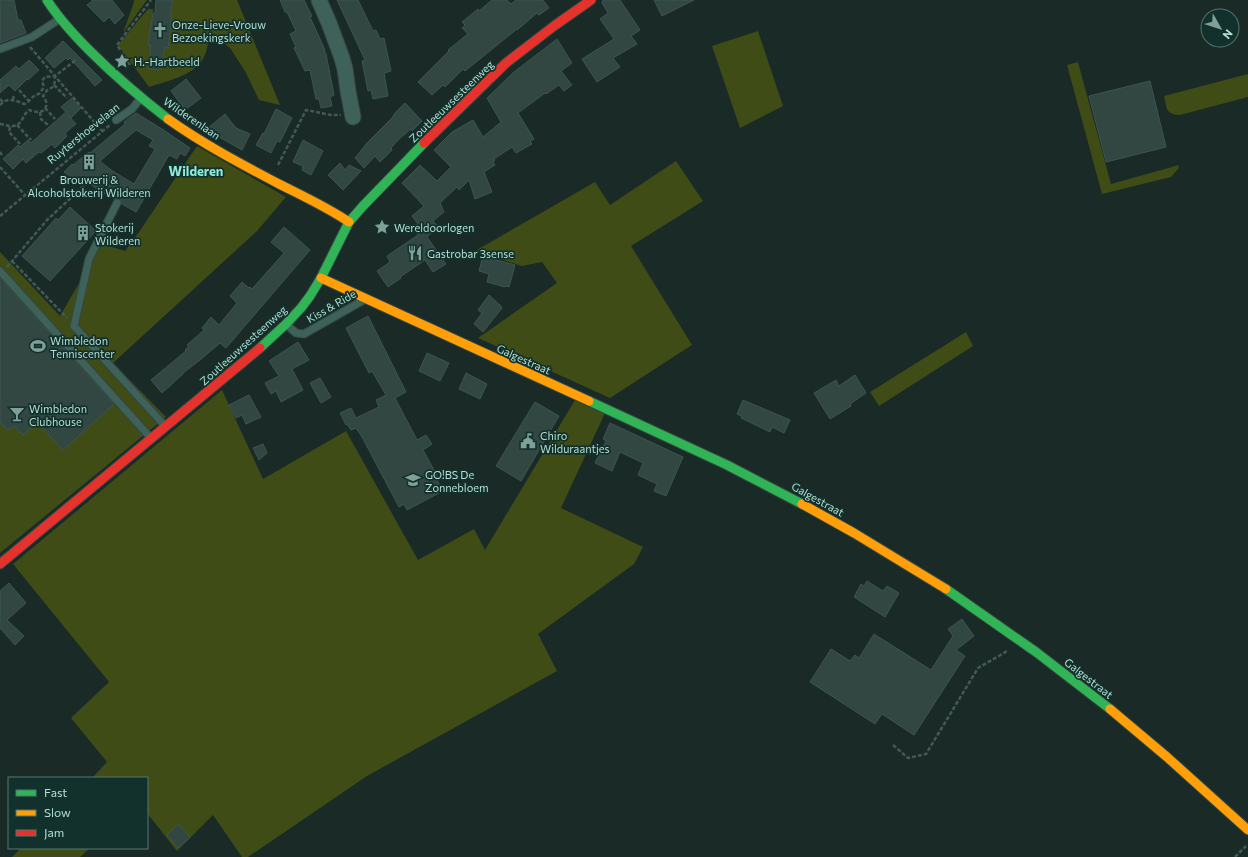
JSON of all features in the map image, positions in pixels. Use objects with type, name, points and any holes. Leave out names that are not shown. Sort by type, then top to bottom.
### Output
[{"type":"street","points":[[319,0],[344,64],[353,117]]},
{"type":"street","name":"Zoutleeuwsesteenweg","points":[[0,564],[152,439],[258,350],[286,324],[301,308],[321,278],[349,222],[363,206],[427,140],[506,63],[591,0]]},
{"type":"street","name":"Wilderenlaan","points":[[50,1],[60,18],[106,67],[142,97],[198,138],[224,154],[334,212],[349,222]]},
{"type":"street","name":"Galgestraat","points":[[321,278],[661,433],[788,496],[895,557],[964,602],[1073,680],[1155,747],[1248,830]]},
{"type":"lane","points":[[0,49],[32,37],[60,18]]},
{"type":"lane","name":"Ruytershoevelaan","points":[[116,120],[132,109],[142,97]]},
{"type":"lane","points":[[117,204],[89,259],[74,326],[166,427]]},
{"type":"lane","points":[[1,272],[152,439]]},
{"type":"lane","name":"Kiss & Ride","points":[[286,324],[296,333],[304,334],[365,299]]},
{"type":"path","points":[[119,78],[131,66],[116,45],[151,0]]},
{"type":"path","points":[[24,40],[102,131]]},
{"type":"path","points":[[0,105],[6,100],[13,100],[24,104],[33,96],[39,94],[44,87],[42,81],[45,77],[55,76],[76,60]]},
{"type":"path","points":[[0,124],[10,126],[18,125],[23,120],[26,112],[29,110],[40,112],[45,108],[47,102],[43,96],[48,89],[52,88],[54,85],[55,76]]},
{"type":"path","points":[[54,85],[67,98]]},
{"type":"path","points":[[20,90],[29,101]]},
{"type":"path","points":[[13,100],[14,94]]},
{"type":"path","points":[[0,99],[3,102]]},
{"type":"path","points":[[45,108],[55,119]]},
{"type":"path","points":[[271,179],[306,110],[331,115],[353,117]]},
{"type":"path","points":[[40,112],[41,118],[48,125]]},
{"type":"path","name":"Ruytershoevelaan","points":[[0,216],[116,120]]},
{"type":"path","points":[[18,125],[31,140]]},
{"type":"path","points":[[10,126],[9,132],[20,144]]},
{"type":"path","points":[[0,167],[25,195]]},
{"type":"path","points":[[0,173],[3,170]]},
{"type":"path","points":[[1,272],[46,220],[88,182]]},
{"type":"path","points":[[12,261],[74,326]]},
{"type":"path","points":[[893,745],[908,758],[926,754],[978,668],[1004,653],[1018,640]]},
{"type":"path","points":[[1235,857],[1248,844]]},
{"type":"green space","points":[[134,0],[147,0],[123,33],[134,2]]},
{"type":"green space","points":[[173,0],[237,0],[280,105],[259,100],[245,71],[230,48],[210,32],[206,53],[199,65],[186,74],[149,87],[118,45],[148,9],[153,9],[149,45],[151,45],[149,69],[160,70],[165,47],[168,47],[172,16],[170,15]]},
{"type":"green space","points":[[758,31],[783,106],[740,128],[712,46]]},
{"type":"green space","points":[[1078,62],[1111,184],[1179,165],[1178,169],[1171,177],[1102,194],[1067,65]]},
{"type":"green space","points":[[1248,74],[1248,97],[1180,115],[1169,112],[1166,107],[1164,96]]},
{"type":"green space","points":[[197,146],[286,197],[257,231],[113,363],[166,417],[0,553],[0,252],[60,316],[102,244],[125,251]]},
{"type":"green space","points":[[676,161],[703,201],[631,246],[692,345],[610,398],[478,338],[557,283],[542,262],[522,266],[475,251],[595,182],[610,205]]},
{"type":"green space","points":[[966,332],[973,346],[879,406],[870,392]]},
{"type":"green space","points":[[222,390],[263,479],[346,431],[418,560],[474,529],[485,550],[575,400],[605,413],[561,508],[643,547],[634,564],[538,634],[557,671],[367,776],[248,857],[242,857],[213,815],[177,851],[148,814],[148,777],[93,777],[107,762],[71,718],[109,682],[13,564]]},
{"type":"green space","points":[[20,849],[89,849],[80,857],[12,857]]},
{"type":"building","points":[[0,0],[14,0],[18,20],[21,20],[26,33],[0,43]]},
{"type":"building","points":[[93,0],[112,0],[124,15],[115,24],[109,17],[104,22],[87,5]]},
{"type":"building","name":"Onze-Lieve-Vrouw Bezoekingskerk","points":[[156,0],[173,0],[170,15],[172,15],[168,48],[165,47],[160,70],[149,69],[151,45],[148,45],[153,13],[155,13]]},
{"type":"building","points":[[280,0],[304,0],[312,16],[310,17],[326,54],[334,95],[330,97],[332,106],[321,108],[319,99],[316,99],[310,70],[305,71],[294,48],[296,47],[290,34],[296,31]]},
{"type":"building","points":[[337,0],[358,0],[373,31],[376,30],[380,39],[384,38],[391,71],[384,73],[388,96],[373,99],[371,90],[368,91],[362,61],[365,60]]},
{"type":"building","points":[[492,0],[507,0],[511,4],[516,0],[543,0],[549,8],[539,15],[537,13],[465,71],[463,69],[445,87],[443,85],[432,95],[418,82],[449,51],[448,50],[468,34],[462,28],[465,25],[462,22]]},
{"type":"building","points":[[603,0],[620,0],[640,30],[631,36],[637,44],[613,58],[620,67],[597,82],[582,59],[614,39],[600,19],[608,13],[602,3]]},
{"type":"building","points":[[654,0],[694,0],[662,16]]},
{"type":"building","points":[[557,39],[572,63],[561,71],[572,85],[564,91],[559,85],[546,94],[545,93],[518,113],[534,139],[530,141],[532,144],[516,153],[512,147],[494,159],[495,160],[493,162],[495,165],[484,172],[492,192],[475,199],[469,180],[459,190],[457,187],[440,203],[444,212],[433,221],[438,227],[427,237],[446,264],[433,272],[425,260],[388,287],[377,271],[390,262],[387,256],[418,235],[412,227],[418,224],[412,216],[424,206],[402,183],[420,165],[437,181],[451,167],[434,150],[452,132],[473,120],[483,137],[501,122],[487,98],[514,72]]},
{"type":"building","points":[[63,41],[102,80],[95,86],[70,58],[68,60],[66,58],[54,68],[45,58]]},
{"type":"building","points":[[29,60],[39,70],[15,91],[9,85],[0,93],[0,80],[16,66],[19,69]]},
{"type":"building","points":[[186,79],[201,98],[185,110],[171,91]]},
{"type":"building","points":[[1150,81],[1166,147],[1106,162],[1089,96]]},
{"type":"building","points":[[72,98],[81,108],[71,118],[67,114],[76,124],[65,133],[67,136],[55,148],[52,144],[41,153],[39,152],[26,163],[23,159],[13,169],[3,159],[18,145],[20,147],[28,140],[31,143],[66,112],[61,107]]},
{"type":"building","points":[[405,103],[422,121],[412,131],[411,129],[399,139],[391,148],[392,150],[380,162],[375,156],[364,168],[355,158],[367,143]]},
{"type":"building","points":[[276,109],[292,118],[280,142],[277,141],[271,153],[256,145],[263,133],[264,134]]},
{"type":"building","name":"Brouwerij & Alcoholstokerij Wilderen","points":[[136,113],[190,148],[185,156],[180,153],[177,159],[169,155],[136,212],[122,204],[120,199],[114,199],[98,190],[82,177],[78,182],[64,172],[72,164],[73,165],[89,152],[90,153],[125,124],[124,122]],"holes":[[[136,130],[153,140],[149,146],[155,149],[134,184],[111,170],[100,161]]]},
{"type":"building","points":[[225,114],[236,128],[250,134],[242,150],[207,129]]},
{"type":"building","points":[[303,140],[323,151],[311,175],[302,170],[303,166],[293,162]]},
{"type":"building","points":[[340,163],[345,170],[349,165],[361,171],[343,190],[328,175]]},
{"type":"building","points":[[70,207],[96,231],[50,281],[22,256],[56,218],[58,220]]},
{"type":"building","points":[[284,227],[310,250],[226,348],[220,343],[183,373],[162,393],[151,380],[186,351],[185,350],[189,346],[187,345],[204,330],[202,328],[211,317],[219,325],[237,303],[230,296],[242,282],[252,289],[284,253],[271,242]]},
{"type":"building","points":[[483,256],[515,265],[509,287],[487,282],[489,274],[479,271]]},
{"type":"building","points":[[0,278],[114,404],[63,450],[37,422],[23,435],[14,426],[8,430],[0,422]]},
{"type":"building","points":[[489,295],[502,308],[483,332],[474,324],[482,313],[478,310]]},
{"type":"building","points":[[368,316],[406,392],[395,398],[417,440],[426,435],[432,444],[423,450],[439,479],[437,480],[443,491],[407,510],[404,504],[399,507],[362,437],[356,428],[351,430],[347,424],[346,425],[340,413],[351,408],[356,418],[379,407],[376,400],[386,395],[372,371],[369,373],[346,328]]},
{"type":"building","points":[[298,342],[309,360],[292,369],[303,390],[281,402],[276,391],[271,394],[265,383],[279,376],[269,361]]},
{"type":"building","points":[[427,353],[449,363],[440,381],[419,371]]},
{"type":"building","points":[[466,373],[487,384],[480,399],[459,389]]},
{"type":"building","points":[[855,375],[866,393],[850,404],[851,406],[830,419],[814,393],[836,380],[839,386]]},
{"type":"building","points":[[320,378],[331,397],[321,403],[310,383]]},
{"type":"building","points":[[249,395],[261,417],[246,424],[242,415],[236,418],[229,405]]},
{"type":"building","points":[[743,400],[790,420],[784,433],[772,427],[770,432],[741,418],[742,416],[737,414]]},
{"type":"building","name":"Chiro Wilduraantjes","points":[[535,402],[559,416],[521,481],[496,466]]},
{"type":"building","points":[[610,423],[683,457],[666,496],[654,491],[657,484],[638,475],[643,463],[620,452],[612,471],[595,463],[606,441],[603,439]]},
{"type":"building","points":[[263,444],[267,453],[259,460],[253,448]]},
{"type":"building","points":[[867,581],[883,591],[887,586],[899,593],[885,617],[854,597],[861,584],[864,586]]},
{"type":"building","points":[[9,583],[26,603],[7,620],[24,636],[15,645],[0,628],[0,591]]},
{"type":"building","points":[[962,619],[974,636],[956,650],[965,656],[914,735],[882,714],[875,724],[810,682],[831,649],[850,661],[855,655],[859,658],[874,634],[931,670],[953,636],[948,629]]},
{"type":"building","points":[[178,824],[190,837],[178,848],[167,835]]},
{"type":"traffic: fast","points":[[47,0],[68,27],[109,70],[168,119]]},
{"type":"traffic: fast","points":[[260,348],[286,324],[310,296],[321,278],[349,222],[424,143]]},
{"type":"traffic: fast","points":[[589,401],[727,465],[802,504]]},
{"type":"traffic: fast","points":[[946,589],[1036,652],[1110,709]]},
{"type":"traffic: slow","points":[[168,119],[222,153],[324,207],[349,222]]},
{"type":"traffic: slow","points":[[321,278],[589,401]]},
{"type":"traffic: slow","points":[[802,504],[854,533],[946,589]]},
{"type":"traffic: slow","points":[[1110,709],[1167,757],[1248,830]]},
{"type":"traffic: jam","points":[[424,143],[506,63],[591,0]]},
{"type":"traffic: jam","points":[[0,564],[260,348]]},
{"type":"place","name":"Onze-Lieve-Vrouw Bezoekingskerk","points":[[160,30]]},
{"type":"place","name":"H.-Hartbeeld","points":[[122,61]]},
{"type":"place","name":"Brouwerij & Alcoholstokerij Wilderen","points":[[89,162]]},
{"type":"place","name":"Wereldoorlogen","points":[[382,227]]},
{"type":"place","name":"Stokerij Wilderen","points":[[83,233]]},
{"type":"place","name":"Gastrobar 3sense","points":[[415,253]]},
{"type":"place","name":"Wimbledon Tenniscenter","points":[[38,346]]},
{"type":"place","name":"Wimbledon Clubhouse","points":[[17,414]]},
{"type":"place","name":"Chiro Wilduraantjes","points":[[528,441]]},
{"type":"place","name":"GO!BS De Zonnebloem","points":[[413,480]]},
{"type":"district","name":"Wilderen","points":[[196,171]]}]
